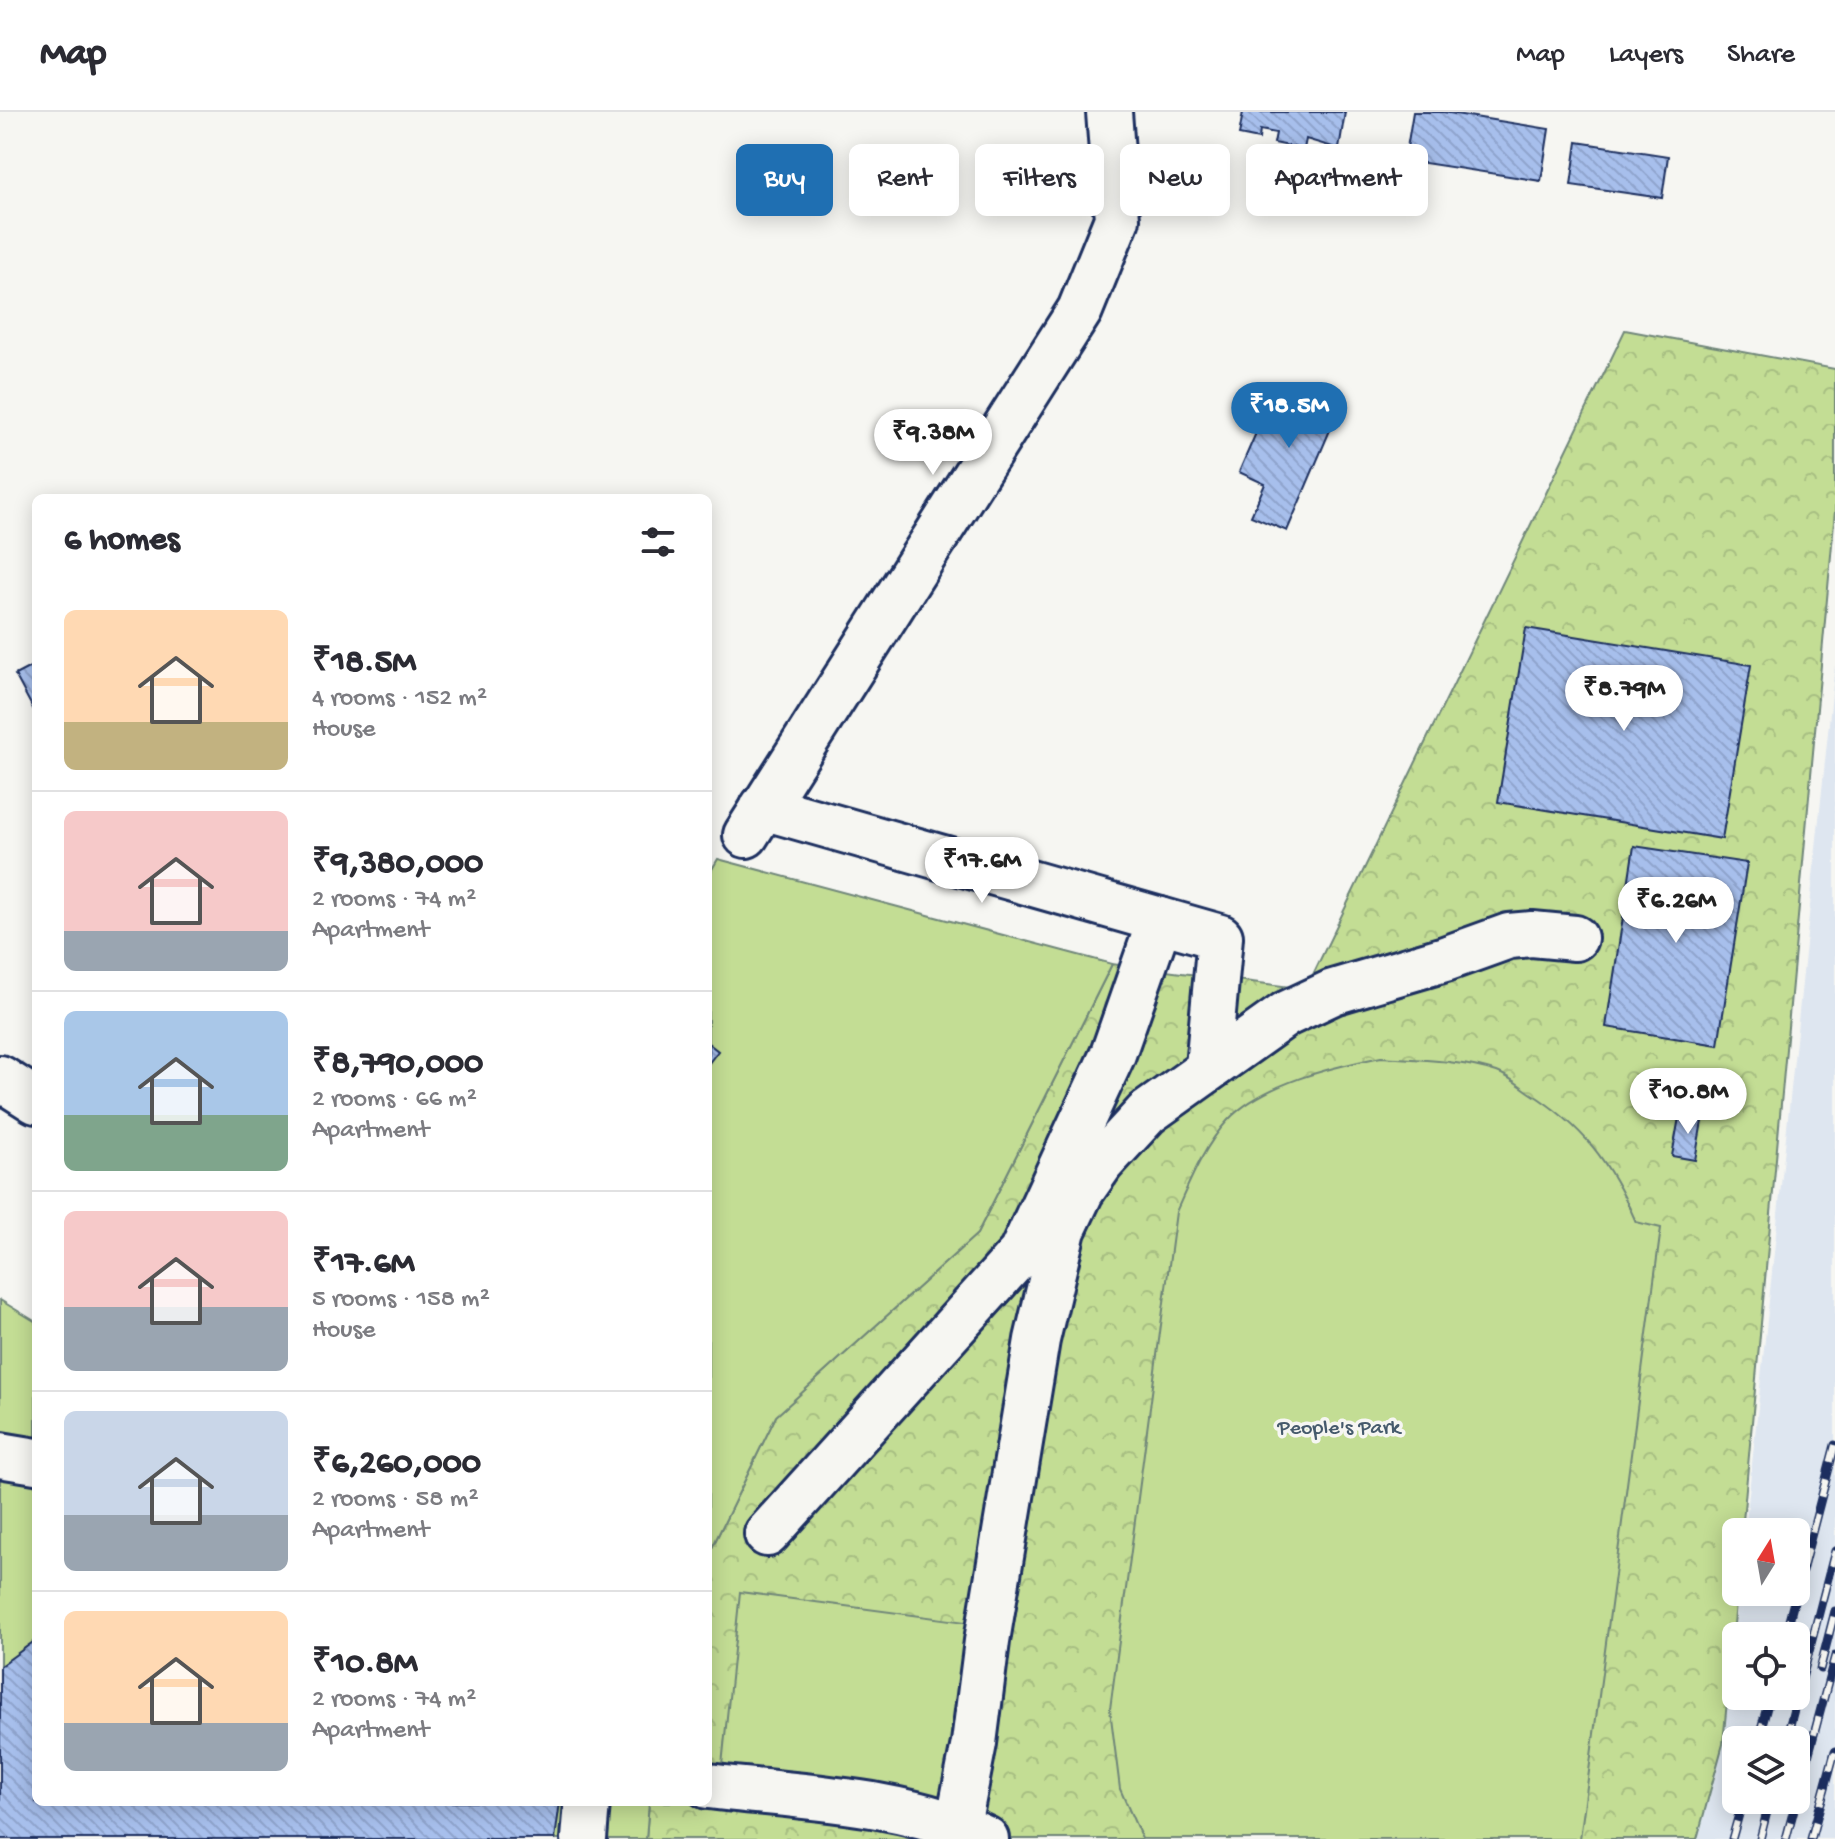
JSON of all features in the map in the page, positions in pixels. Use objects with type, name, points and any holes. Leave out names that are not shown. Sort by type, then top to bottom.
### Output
[{"type":"street","points":[[1109,112],[1117,219],[1080,310],[754,821],[1220,937],[1208,1067]]},
{"type":"street","points":[[767,1534],[1021,1253],[1113,1054],[1160,920]]},
{"type":"street","points":[[712,1787],[917,1814],[972,1832],[974,1743],[987,1641],[1037,1340],[1063,1230],[1081,1192],[1102,1162],[1147,1113],[1286,1014],[1333,992],[1509,936],[1532,934],[1575,938]]},
{"type":"street","points":[[0,1078],[32,1098]]},
{"type":"street","points":[[0,1455],[32,1460]]},
{"type":"street","points":[[584,1839],[587,1806]]},
{"type":"shaded area","points":[[1835,665],[1835,1839],[1697,1839],[1722,1748],[1722,1814],[1810,1814],[1810,1726],[1725,1726],[1727,1710],[1810,1710],[1810,1622],[1736,1622],[1738,1606],[1810,1606],[1810,1518],[1746,1518]]},
{"type":"green space","name":"People's Park","points":[[1625,330],[1835,369],[1835,511],[1743,1518],[1722,1518],[1722,1606],[1736,1606],[1734,1622],[1722,1622],[1725,1726],[1722,1726],[1722,1748],[1697,1839],[646,1839],[649,1806],[712,1806],[712,1548],[776,1416],[977,1234],[1112,964],[1306,989]]},
{"type":"green space","points":[[718,859],[1112,964],[977,1234],[776,1416],[712,1548],[712,869]]},
{"type":"green space","points":[[1381,1057],[1469,1065],[1509,1078],[1548,1105],[1580,1133],[1616,1181],[1636,1222],[1661,1228],[1580,1839],[1142,1839],[1120,1789],[1110,1709],[1176,1212],[1212,1141],[1243,1107],[1300,1078]]},
{"type":"green space","points":[[0,1300],[32,1320],[32,1806],[649,1806],[646,1839],[0,1839]]},
{"type":"green space","points":[[740,1592],[966,1622],[946,1798],[722,1765]]},
{"type":"building","points":[[1243,112],[1345,112],[1340,144],[1322,144],[1306,139],[1305,144],[1279,144],[1274,143],[1276,133],[1260,130],[1259,139],[1239,135]]},
{"type":"building","points":[[1413,112],[1443,112],[1549,129],[1541,181],[1428,164],[1428,144],[1408,144]]},
{"type":"building","points":[[1577,142],[1668,156],[1662,198],[1571,185]]},
{"type":"building","points":[[1313,381],[1345,395],[1287,531],[1251,516],[1265,484],[1239,472],[1275,389],[1305,402]]},
{"type":"building","points":[[1526,628],[1751,665],[1722,839],[1498,802]]},
{"type":"building","points":[[32,666],[32,707],[15,675]]},
{"type":"building","points":[[1634,846],[1747,863],[1718,1045],[1606,1027]]},
{"type":"building","points":[[1680,1112],[1703,1116],[1695,1160],[1672,1156]]},
{"type":"building","points":[[32,1643],[32,1806],[559,1806],[555,1839],[0,1839],[0,1666]]},
{"type":"railway","points":[[1789,1622],[1835,1445]]},
{"type":"railway","points":[[1790,1726],[1835,1551]]},
{"type":"railway","points":[[1820,1669],[1835,1611]]},
{"type":"railway","points":[[1786,1839],[1835,1656]]},
{"type":"railway","points":[[1762,1726],[1766,1710]]},
{"type":"railway","points":[[1811,1839],[1835,1751]]},
{"type":"railway","points":[[1732,1839],[1739,1814]]},
{"type":"railway","points":[[1760,1839],[1766,1814]]}]
